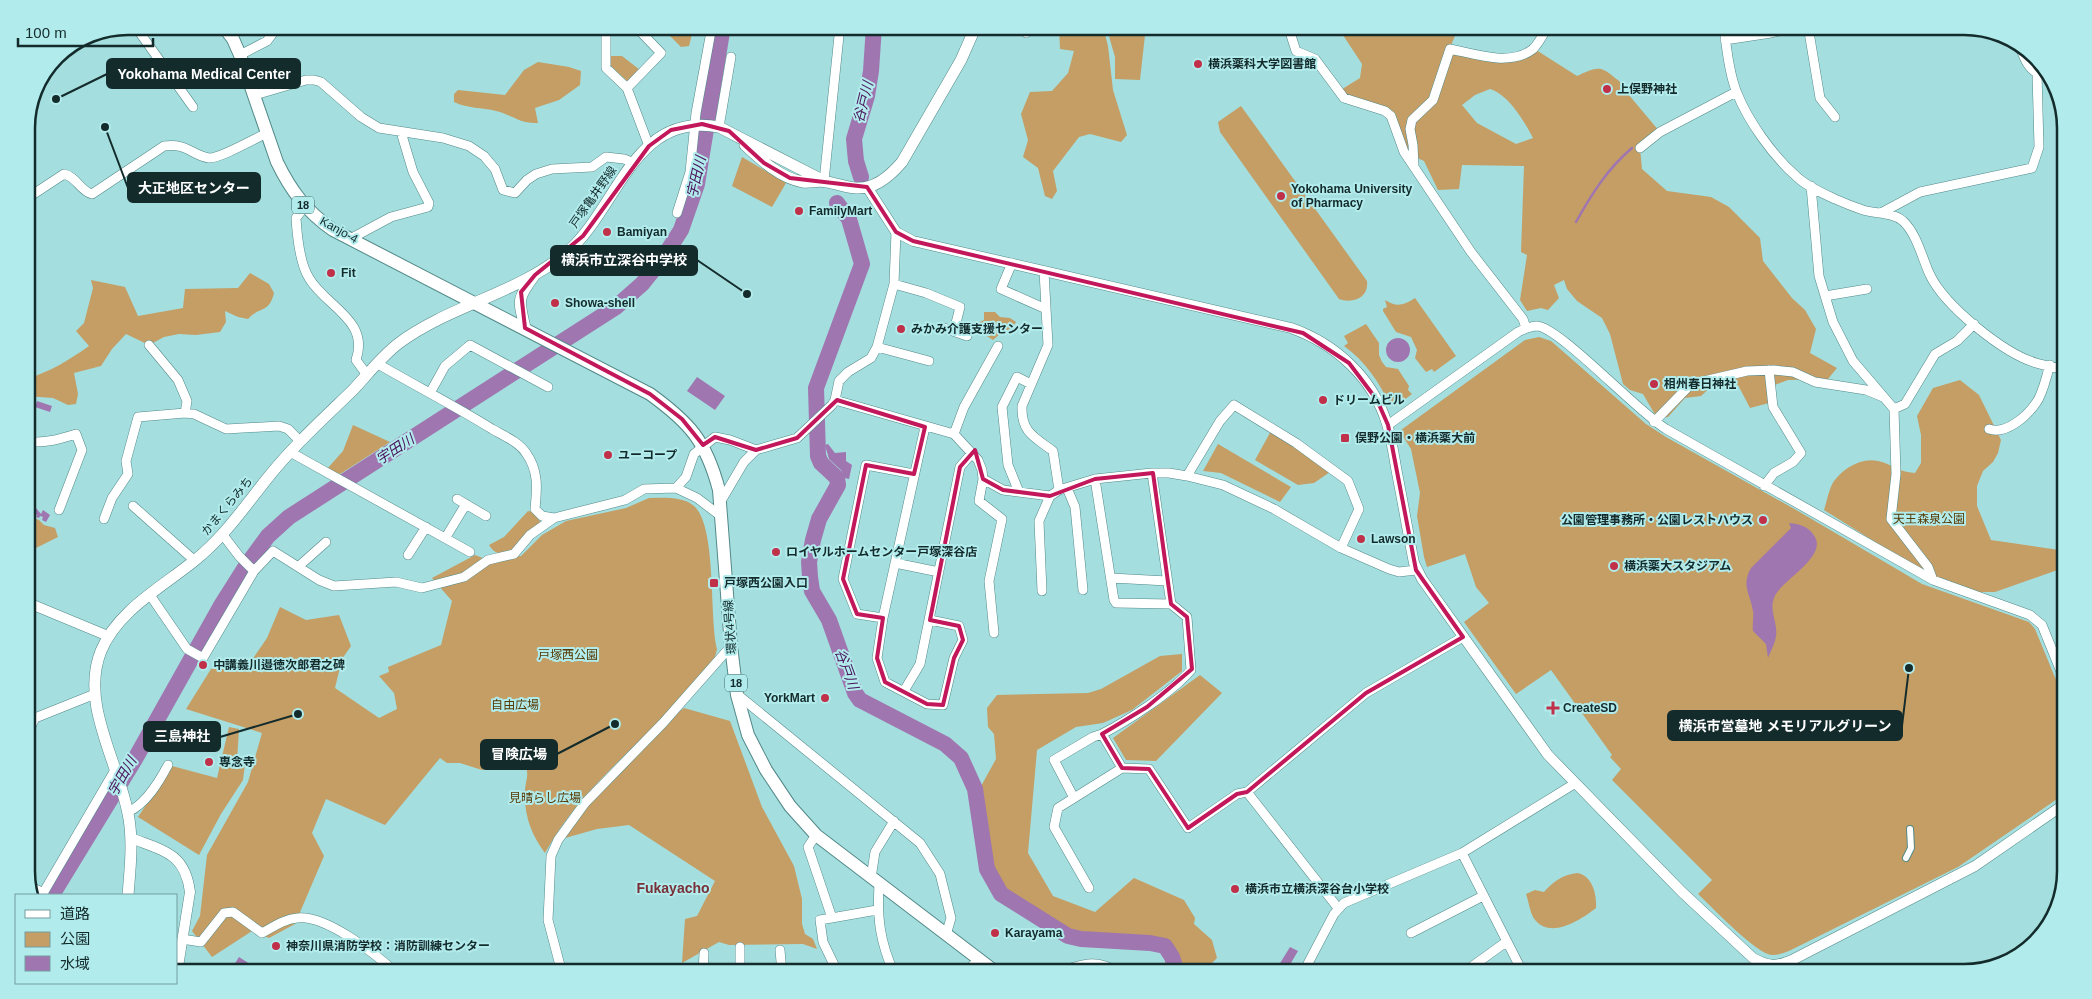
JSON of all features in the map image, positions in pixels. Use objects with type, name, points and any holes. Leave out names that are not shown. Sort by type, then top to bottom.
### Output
[{"type":"main road","name":"Kanjo-4","points":[[230,35],[256,95],[284,178],[305,206],[317,219],[333,230],[352,238],[474,302]]},
{"type":"main road","points":[[867,187],[892,173],[902,162],[961,60],[972,35]]},
{"type":"main road","name":"戸塚亀井野線","points":[[474,302],[535,274],[566,254],[583,236],[649,146],[671,130],[699,124],[717,126],[824,181],[856,188],[867,187]]},
{"type":"main road","points":[[525,328],[520,302],[521,292],[535,274]]},
{"type":"main road","name":"かまくらみち","points":[[128,812],[102,729],[95,694],[94,678],[97,664],[108,636],[129,612],[195,561],[223,535],[300,441],[396,345],[420,329],[474,302]]},
{"type":"main road","name":"環状4号線","points":[[474,302],[655,398],[682,419],[703,445],[714,470],[721,501],[731,646],[737,695],[748,735],[766,770],[790,806],[816,835],[985,964]]},
{"type":"main road","points":[[128,812],[131,838],[128,894]]},
{"type":"street","points":[[141,35],[193,107]]},
{"type":"street","points":[[240,55],[268,41],[272,35]]},
{"type":"street","points":[[606,35],[606,68],[627,88],[649,146]]},
{"type":"street","points":[[627,88],[661,54],[643,35]]},
{"type":"street","points":[[677,213],[690,172],[699,124],[711,35]]},
{"type":"street","points":[[824,181],[837,35]]},
{"type":"street","points":[[1291,35],[1296,51],[1315,59],[1344,98],[1385,111],[1391,116],[1404,152],[1471,252],[1523,319],[1526,328]]},
{"type":"street","points":[[1414,166],[1410,129],[1412,120],[1433,100],[1450,49],[1504,58],[1520,56],[1534,48],[1542,35]]},
{"type":"street","points":[[1725,35],[1736,92],[1752,121],[1778,156],[1796,176],[1833,198],[1857,208],[1890,214],[1904,222],[1913,236],[1938,288],[1974,324],[2001,345],[2018,355],[2036,364],[2057,368]]},
{"type":"street","points":[[1725,40],[1758,35]]},
{"type":"street","points":[[1810,35],[1820,98],[1835,116]]},
{"type":"street","points":[[717,126],[731,57]]},
{"type":"street","points":[[1881,213],[1920,192],[2032,168],[2039,147],[2037,73],[2032,70],[2025,58]]},
{"type":"street","points":[[256,95],[306,80],[321,82],[361,117],[379,128],[443,138],[469,146],[484,156],[494,169],[503,190],[510,193],[515,193],[527,180],[536,174],[552,169],[592,167],[606,157],[624,159],[634,164]]},
{"type":"street","points":[[1640,148],[1660,132],[1736,92]]},
{"type":"street","points":[[352,238],[391,217],[428,207],[429,203],[413,172],[401,132]]},
{"type":"street","points":[[35,193],[64,174],[71,176],[87,192],[92,194],[164,146],[177,144],[209,158],[221,155],[268,133]]},
{"type":"street","points":[[1811,186],[1820,276],[1833,322],[1863,375],[1880,391],[1883,398]]},
{"type":"street","points":[[867,187],[896,232],[912,241],[1254,319],[1303,332],[1329,347],[1354,368],[1372,392],[1388,425],[1416,570],[1548,755],[1574,784],[1682,892],[1753,958],[1764,964]]},
{"type":"street","points":[[305,206],[296,218],[296,224],[297,238],[308,278],[342,312],[359,338],[360,348],[356,360],[367,375]]},
{"type":"street","points":[[721,501],[744,462],[756,450],[797,438],[835,400],[839,381],[848,372],[871,358],[877,347],[894,284],[896,232]]},
{"type":"street","points":[[1012,263],[1001,289],[1046,309]]},
{"type":"street","points":[[1044,271],[1048,345],[1022,406],[1022,422],[1027,431],[1053,451],[1063,489],[1075,507],[1082,590]]},
{"type":"street","points":[[894,284],[926,293],[960,307],[954,331]]},
{"type":"street","points":[[1825,296],[1867,289]]},
{"type":"street","points":[[1894,409],[1905,404],[1935,354],[1957,341],[1974,324]]},
{"type":"street","points":[[1388,425],[1526,328],[1537,326],[1546,328],[1563,340],[1654,422],[1933,580],[2020,610],[2037,619],[2046,633],[2057,661]]},
{"type":"street","points":[[941,328],[967,336]]},
{"type":"street","points":[[150,345],[178,380],[187,402],[185,413]]},
{"type":"street","points":[[430,393],[445,366],[470,345],[548,387]]},
{"type":"street","points":[[954,434],[964,407],[998,346]]},
{"type":"street","points":[[877,347],[929,361]]},
{"type":"street","points":[[378,364],[468,414],[512,441],[526,452],[535,469],[537,480],[535,509],[542,516],[554,518]]},
{"type":"street","points":[[1989,429],[2002,430],[2011,426],[2036,403],[2050,366]]},
{"type":"street","points":[[1654,422],[1690,384],[1731,373],[1769,370],[1793,372],[1815,382],[1866,390],[1883,398],[1894,409],[1896,474],[1891,518],[1928,567],[1933,580]]},
{"type":"street","points":[[1764,486],[1774,473],[1793,462],[1801,453],[1773,407],[1769,370]]},
{"type":"street","points":[[1019,492],[1008,464],[1002,407],[1017,377],[1031,384]]},
{"type":"street","points":[[835,400],[954,434],[978,460],[983,479],[979,501],[1002,519],[989,581],[994,632]]},
{"type":"street","points":[[1187,476],[1220,421],[1234,405],[1296,443],[1348,481],[1358,509],[1341,548]]},
{"type":"street","points":[[104,519],[112,498],[128,474],[126,461],[138,418],[185,413],[194,414],[226,429],[279,426],[288,429],[300,441]]},
{"type":"street","points":[[925,426],[883,618],[877,658],[885,682],[927,704],[943,705],[954,658],[963,640],[958,626],[930,620]]},
{"type":"street","points":[[35,442],[55,440],[76,434],[82,450],[59,510]]},
{"type":"street","points":[[676,488],[686,477],[694,454],[715,437],[730,440],[756,450]]},
{"type":"street","points":[[290,452],[470,552]]},
{"type":"street","points":[[904,692],[920,664],[960,467],[972,453]]},
{"type":"street","points":[[883,618],[857,614],[843,579],[866,465],[914,474]]},
{"type":"street","points":[[983,479],[1003,490],[1050,496],[1063,489],[1095,479],[1152,473],[1187,476],[1223,485],[1274,510],[1341,548],[1389,569],[1399,572],[1416,570]]},
{"type":"street","points":[[1074,798],[1054,760],[1093,737],[1125,722],[1191,670],[1187,618],[1171,604],[1152,473]]},
{"type":"street","points":[[1095,479],[1112,592],[1116,603],[1171,604]]},
{"type":"street","points":[[150,595],[187,649],[203,658],[252,569],[273,551],[319,580],[334,586],[396,582],[422,588],[464,578],[488,560],[514,554],[530,535],[554,518],[625,500],[644,489],[676,488],[697,498],[723,517]]},
{"type":"street","points":[[1042,591],[1039,521],[1050,496]]},
{"type":"street","points":[[446,538],[462,502],[486,516]]},
{"type":"street","points":[[133,506],[195,561]]},
{"type":"street","points":[[408,556],[426,527]]},
{"type":"street","points":[[223,535],[252,569]]},
{"type":"street","points":[[298,566],[326,542]]},
{"type":"street","points":[[895,562],[939,572]]},
{"type":"street","points":[[1111,578],[1167,581]]},
{"type":"street","points":[[35,606],[108,636]]},
{"type":"street","points":[[1089,888],[1054,826],[1058,808],[1122,768],[1149,769],[1188,828],[1237,794],[1247,792],[1366,693],[1463,637]]},
{"type":"street","points":[[560,964],[548,920],[551,856],[558,840],[585,803],[663,723],[731,646]]},
{"type":"street","points":[[35,718],[95,694]]},
{"type":"street","points":[[737,695],[920,843],[940,874],[951,918],[946,935]]},
{"type":"street","points":[[1102,734],[1122,768]]},
{"type":"street","points":[[128,812],[133,810],[145,798],[160,780],[168,765]]},
{"type":"street","points":[[43,894],[116,772]]},
{"type":"street","points":[[1308,964],[1338,908],[1344,903],[1462,853],[1574,784]]},
{"type":"street","points":[[1247,792],[1338,908]]},
{"type":"street","points":[[1783,964],[1975,866],[2057,809]]},
{"type":"street","points":[[890,964],[884,951],[877,910],[875,852],[894,821]]},
{"type":"street","points":[[1906,858],[1911,848],[1910,829]]},
{"type":"street","points":[[816,835],[808,847],[832,918]]},
{"type":"street","points":[[131,838],[165,852],[182,865],[188,879],[190,892],[178,964]]},
{"type":"street","points":[[1462,853],[1518,964]]},
{"type":"street","points":[[1411,933],[1483,896]]},
{"type":"street","points":[[832,963],[824,942],[820,920],[877,910]]},
{"type":"street","points":[[182,939],[201,942],[224,913],[233,912],[262,933],[291,919],[299,917],[312,918],[341,931],[385,964]]},
{"type":"street","points":[[1475,964],[1506,942]]},
{"type":"street","points":[[740,947],[740,964]]},
{"type":"street","points":[[780,950],[781,964]]},
{"type":"street","points":[[703,964],[704,953]]},
{"type":"street","points":[[974,964],[979,960]]},
{"type":"street","points":[[1083,964],[1089,962],[1097,964]]},
{"type":"highlighted area","points":[[702,124],[729,131],[764,163],[790,178],[867,187],[896,232],[913,241],[1303,333],[1349,363],[1377,400],[1388,425],[1416,570],[1463,637],[1366,693],[1247,792],[1237,794],[1188,828],[1149,769],[1122,768],[1102,734],[1147,707],[1192,669],[1187,617],[1171,604],[1153,473],[1095,479],[1050,496],[1003,490],[983,479],[975,450],[960,467],[930,620],[959,626],[963,640],[954,658],[943,705],[927,704],[885,682],[877,658],[883,618],[857,614],[843,579],[866,465],[914,474],[925,427],[837,400],[797,438],[756,450],[715,437],[703,445],[682,419],[650,394],[525,328],[521,292],[535,275],[583,236],[649,146],[671,130]]},
{"type":"green space","points":[[669,35],[692,35],[689,46],[681,47]]},
{"type":"green space","points":[[1059,35],[1105,35],[1113,90],[1127,135],[1121,142],[1090,134],[1079,137],[1053,171],[1057,191],[1052,199],[1045,196],[1038,168],[1023,157],[1028,140],[1021,114],[1030,92],[1052,91],[1068,73],[1074,51],[1060,49]]},
{"type":"green space","points":[[1109,35],[1145,35],[1140,80],[1115,79],[1115,57]]},
{"type":"green space","points":[[1343,35],[1455,35],[1450,48],[1504,58],[1533,48],[1577,76],[1593,69],[1601,69],[1610,74],[1622,84],[1623,88],[1660,132],[1640,148],[1642,169],[1667,191],[1711,197],[1729,207],[1760,238],[1763,261],[1792,298],[1805,310],[1816,329],[1810,353],[1837,368],[1828,379],[1788,380],[1769,387],[1769,403],[1750,408],[1738,385],[1715,383],[1701,396],[1685,398],[1668,417],[1657,418],[1643,394],[1630,390],[1623,384],[1610,334],[1602,318],[1577,301],[1567,289],[1564,280],[1554,285],[1559,298],[1548,310],[1541,308],[1527,311],[1520,300],[1527,255],[1521,252],[1524,166],[1462,165],[1459,189],[1438,190],[1424,161],[1404,152],[1391,116],[1339,91],[1360,78],[1362,64]],"holes":[[[1490,89],[1503,97],[1515,109],[1533,138],[1516,144],[1477,123],[1462,105],[1475,95]]]},
{"type":"green space","points":[[610,56],[622,56],[640,70],[628,82],[610,65]]},
{"type":"green space","points":[[538,62],[581,71],[580,85],[559,100],[535,108],[538,123],[521,121],[496,111],[464,106],[454,102],[454,94],[458,90],[505,95],[524,70]]},
{"type":"green space","points":[[1241,106],[1367,281],[1365,292],[1359,298],[1350,301],[1339,299],[1220,132],[1218,122]]},
{"type":"green space","points":[[742,157],[786,183],[772,207],[732,186]]},
{"type":"green space","points":[[250,273],[269,284],[274,293],[272,300],[266,307],[248,319],[225,311],[226,322],[220,332],[196,335],[179,334],[164,337],[149,345],[126,334],[112,349],[101,366],[74,373],[78,394],[76,404],[68,405],[53,398],[35,397],[35,376],[59,365],[89,346],[76,331],[84,323],[93,288],[91,280],[125,287],[138,316],[183,308],[185,289],[238,288]]},
{"type":"green space","points":[[1415,298],[1456,356],[1434,372],[1432,369],[1426,372],[1415,358],[1417,350],[1411,337],[1396,332],[1383,311],[1387,307],[1385,300],[1400,305]]},
{"type":"green space","points":[[984,312],[995,312],[1000,317],[1010,318],[1016,322],[1012,328],[1001,333],[993,340],[978,330],[978,323],[984,320]]},
{"type":"green space","points":[[1366,324],[1379,343],[1379,355],[1382,362],[1386,367],[1398,369],[1409,386],[1408,390],[1412,394],[1396,406],[1390,405],[1371,372],[1344,346],[1348,343],[1344,336]]},
{"type":"green space","points":[[1539,337],[1551,341],[1646,424],[1922,584],[2029,622],[2035,629],[2057,682],[2057,799],[1958,867],[1790,951],[1773,955],[1757,948],[1746,939],[1698,894],[1712,880],[1612,780],[1621,769],[1610,757],[1612,755],[1551,670],[1516,694],[1464,622],[1489,603],[1476,587],[1465,554],[1427,567],[1417,516],[1420,493],[1411,449],[1401,430],[1525,340]]},
{"type":"green space","name":"天王森泉公園","points":[[1960,380],[1979,395],[2001,440],[1998,453],[1993,462],[1983,471],[1977,486],[1977,506],[1991,540],[2057,550],[2057,570],[1995,592],[1969,592],[1936,580],[1824,510],[1834,481],[1848,468],[1859,462],[1878,461],[1915,473],[1921,463],[1921,435],[1917,416],[1933,388]]},
{"type":"green space","points":[[353,425],[390,442],[340,474],[327,469],[343,451]]},
{"type":"green space","points":[[1271,431],[1330,472],[1314,483],[1298,485],[1255,460]]},
{"type":"green space","points":[[1218,444],[1291,487],[1280,502],[1221,473],[1203,471]]},
{"type":"green space","points":[[649,498],[673,498],[684,501],[694,506],[701,517],[706,532],[709,552],[717,649],[715,657],[674,705],[586,796],[557,833],[545,853],[536,840],[527,818],[525,789],[527,772],[525,763],[512,756],[496,767],[482,770],[460,763],[447,763],[440,758],[385,825],[326,799],[312,833],[324,856],[295,924],[269,938],[252,931],[212,957],[192,931],[200,916],[207,855],[248,782],[262,733],[186,709],[211,669],[252,660],[267,638],[280,607],[306,620],[339,615],[351,646],[342,659],[335,688],[379,718],[397,709],[394,693],[379,676],[389,672],[388,667],[441,645],[452,601],[432,578],[475,555],[488,560],[521,556],[542,535],[566,521],[626,508]]},
{"type":"green space","points":[[528,511],[533,512],[542,524],[516,548],[502,553],[495,551],[489,545],[504,537]]},
{"type":"green space","points":[[35,518],[44,525],[55,528],[58,537],[35,548]]},
{"type":"green space","points":[[1182,654],[1182,671],[1132,710],[1103,723],[1076,727],[1037,750],[1028,853],[1053,896],[1095,912],[1134,878],[1184,900],[1195,918],[1194,924],[1212,940],[1217,958],[1211,964],[1174,964],[1165,946],[1150,943],[1081,939],[1068,936],[1000,886],[991,868],[980,788],[996,759],[994,734],[988,727],[987,708],[997,695],[1088,693],[1101,689],[1160,656]]},
{"type":"green space","points":[[1200,675],[1222,693],[1156,761],[1126,760],[1113,738]]},
{"type":"green space","points":[[684,708],[730,721],[762,807],[794,866],[802,899],[802,924],[805,934],[813,939],[817,949],[803,944],[729,945],[719,942],[682,963],[685,919],[697,916],[715,881],[629,825],[597,829],[558,840],[616,769],[650,736]]},
{"type":"green space","points":[[229,727],[239,729],[237,761],[245,764],[243,780],[221,814],[199,855],[138,817],[172,766],[217,778]]},
{"type":"green space","points":[[1577,873],[1590,881],[1596,897],[1596,908],[1575,922],[1558,928],[1543,926],[1536,921],[1532,915],[1526,894],[1535,890],[1544,892],[1559,879]]},
{"type":"water","points":[[1398,338],[1403,339],[1409,345],[1409,355],[1403,361],[1398,362],[1393,361],[1387,355],[1386,350],[1387,345],[1393,339]]},
{"type":"water","points":[[697,377],[725,396],[715,410],[687,391]]},
{"type":"water","points":[[37,401],[52,406],[50,412],[35,407]]},
{"type":"water","points":[[828,444],[835,453],[846,452],[846,461],[852,465],[849,479],[845,478],[841,470],[829,459],[825,445]]},
{"type":"water","points":[[36,508],[41,514],[43,510],[50,515],[46,522],[42,520],[43,517],[36,517]]},
{"type":"water","points":[[1789,523],[1808,529],[1817,542],[1815,551],[1810,559],[1778,591],[1774,598],[1772,608],[1776,636],[1768,658],[1766,644],[1753,631],[1753,611],[1746,585],[1751,568],[1791,528]]},
{"type":"water","points":[[1290,947],[1298,951],[1290,964],[1280,964]]},
{"type":"water","points":[[239,957],[250,964],[235,964]]},
{"type":"waterway","name":"宇田川","points":[[53,894],[135,759],[222,604],[268,536],[289,517],[616,307],[642,284],[663,258],[681,230],[697,184],[722,35]]},
{"type":"waterway","name":"谷戸川","points":[[861,177],[856,161],[854,139],[867,96],[873,35]]},
{"type":"waterway","points":[[1576,222],[1601,182],[1615,164],[1632,148]]},
{"type":"waterway","name":"谷戸川","points":[[837,203],[849,219],[862,264],[816,388],[818,456],[821,463],[837,478],[838,485],[819,519],[809,562],[812,591],[829,620],[855,693],[860,700],[945,744],[961,758],[975,789],[987,869],[1001,894],[1068,936],[1081,939],[1150,943],[1165,946],[1174,964]]},
{"type":"place","name":"横浜薬科大学図書館","points":[[1198,64]]},
{"type":"place","name":"上俣野神社","points":[[1607,89]]},
{"type":"place","name":"Yokohama Medical Center","points":[[56,99]]},
{"type":"place","name":"大正地区センター","points":[[105,127]]},
{"type":"place","name":"Yokohama University of Pharmacy","points":[[1281,196]]},
{"type":"place","name":"FamilyMart","points":[[799,211]]},
{"type":"place","name":"Bamiyan","points":[[607,232]]},
{"type":"place","name":"Fit","points":[[331,273]]},
{"type":"place","name":"横浜市立深谷中学校","points":[[747,294]]},
{"type":"place","name":"Showa-shell","points":[[555,303]]},
{"type":"place","name":"みかみ介護支援センター","points":[[901,329]]},
{"type":"place","name":"相州春日神社","points":[[1654,384]]},
{"type":"place","name":"ドリームビル","points":[[1323,400]]},
{"type":"place","name":"俣野公園・横浜薬大前","points":[[1345,438]]},
{"type":"place","name":"ユーコープ","points":[[608,455]]},
{"type":"place","name":"公園管理事務所・公園レストハウス","points":[[1763,520]]},
{"type":"place","name":"Lawson","points":[[1361,539]]},
{"type":"place","name":"ロイヤルホームセンター戸塚深谷店","points":[[776,552]]},
{"type":"place","name":"横浜薬大スタジアム","points":[[1614,566]]},
{"type":"place","name":"戸塚西公園入口","points":[[714,583]]},
{"type":"place","name":"中講義川邉徳次郎君之碑","points":[[203,665]]},
{"type":"place","name":"横浜市営墓地 メモリアルグリーン","points":[[1909,668]]},
{"type":"place","name":"YorkMart","points":[[825,698]]},
{"type":"place","name":"CreateSD","points":[[1553,708]]},
{"type":"place","name":"三島神社","points":[[298,714]]},
{"type":"place","name":"冒険広場","points":[[615,724]]},
{"type":"place","name":"専念寺","points":[[209,762]]},
{"type":"place","name":"横浜市立横浜深谷台小学校","points":[[1235,889]]},
{"type":"place","name":"Karayama","points":[[995,933]]},
{"type":"place","name":"神奈川県消防学校：消防訓練センター","points":[[276,946]]},
{"type":"district","name":"Fukayacho","points":[[673,888]]},
{"type":"park label","name":"戸塚西公園","points":[[568,655]]},
{"type":"park label","name":"自由広場","points":[[515,705]]},
{"type":"park label","name":"見晴らし広場","points":[[545,798]]}]
